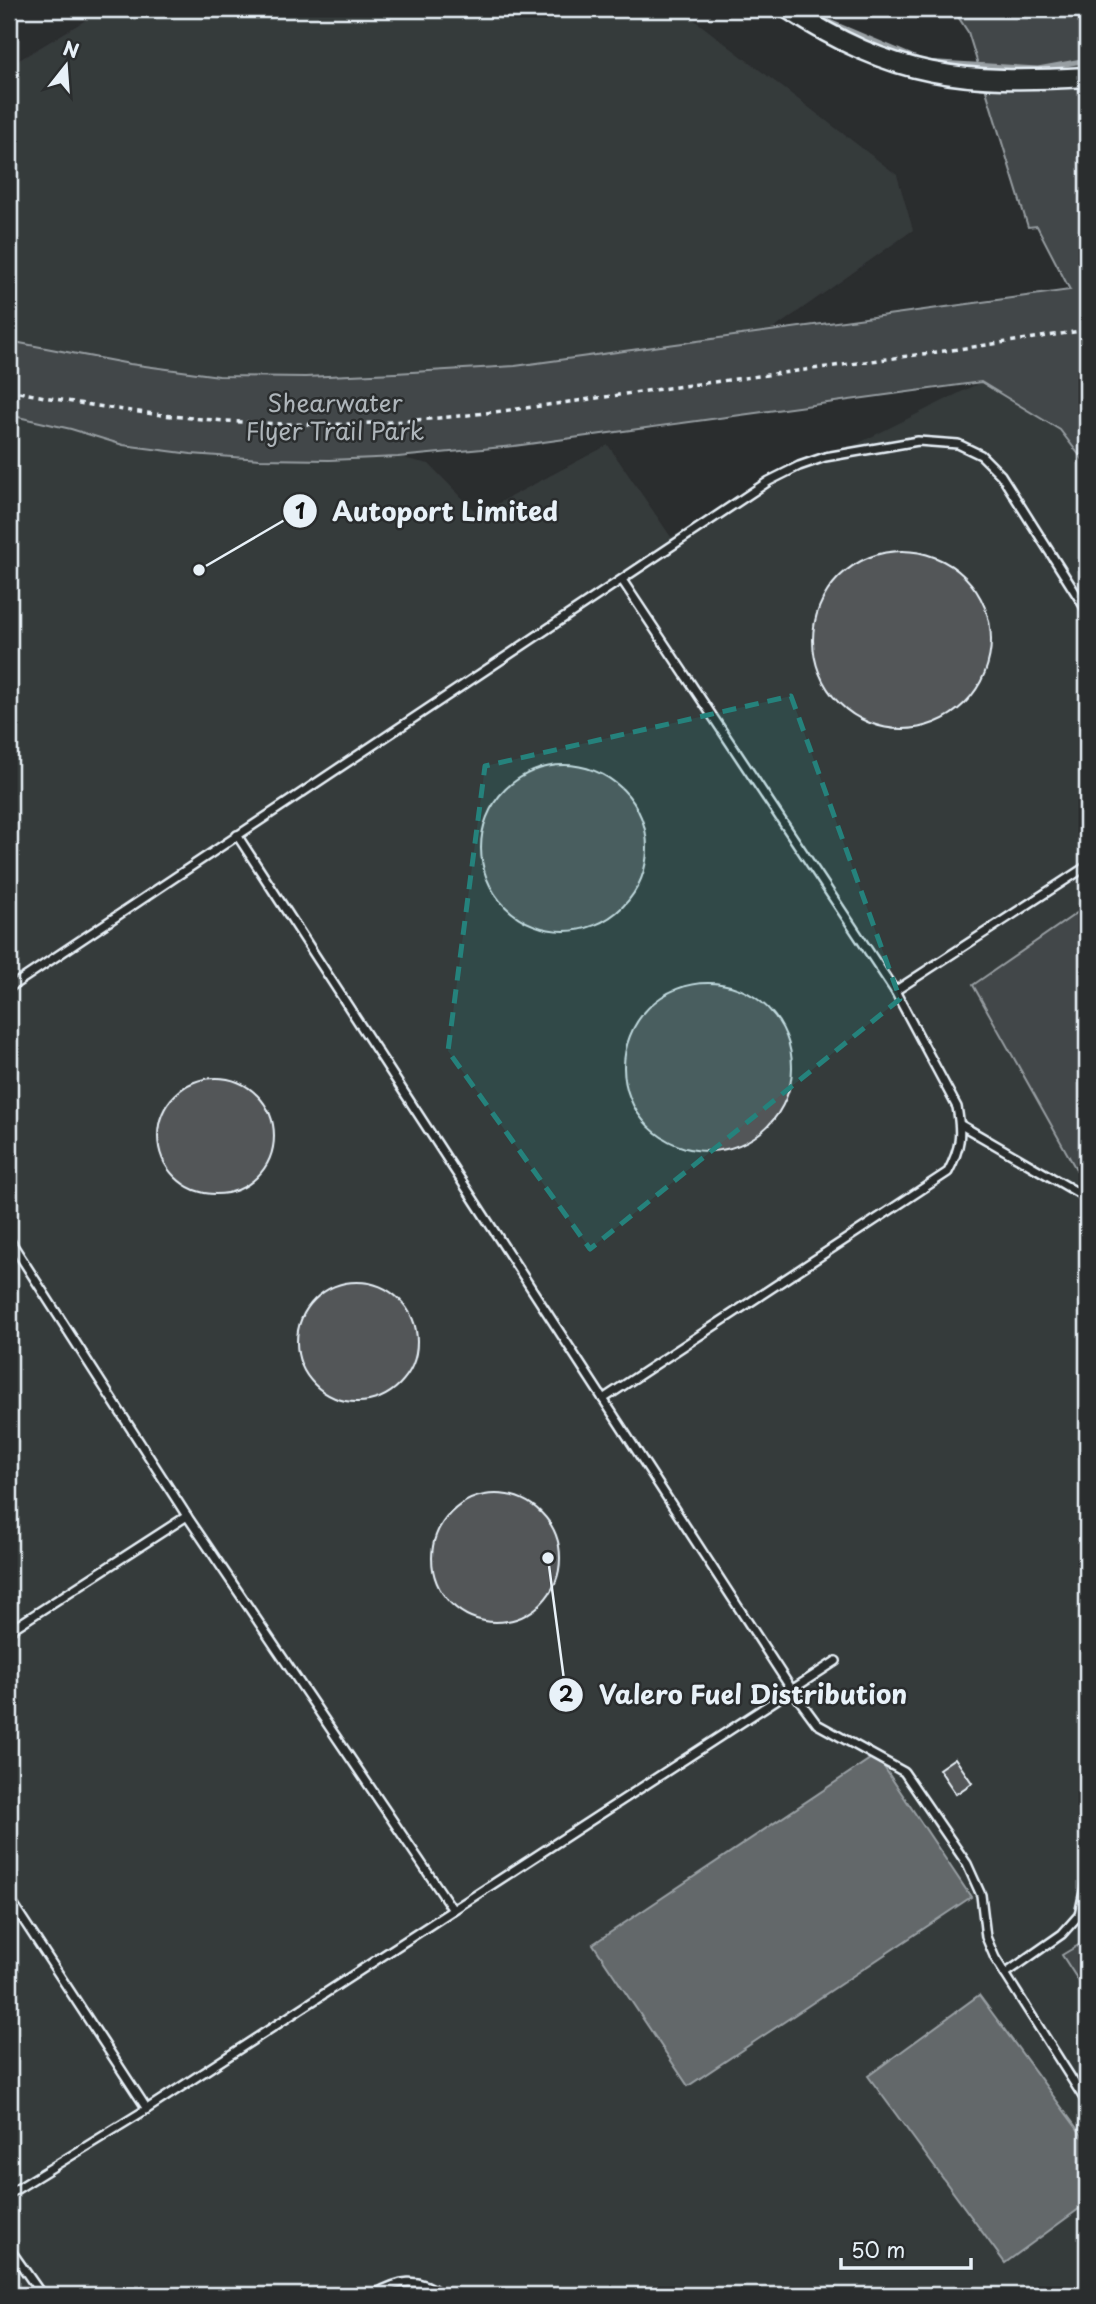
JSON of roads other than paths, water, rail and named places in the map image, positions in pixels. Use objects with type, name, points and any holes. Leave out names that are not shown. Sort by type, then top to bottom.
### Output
[{"type":"street","points":[[788,9],[837,39],[882,60],[907,67],[956,77],[990,80],[1087,77]]},
{"type":"lane","points":[[9,988],[769,481],[799,466],[825,457],[918,442],[958,444],[981,455],[1001,475],[1087,611]]},
{"type":"lane","points":[[603,1399],[948,1172],[959,1151],[961,1125],[957,1107],[895,991],[622,580]]},
{"type":"lane","points":[[237,835],[792,1690],[817,1724],[904,1772],[967,1864],[981,1895],[986,1937],[1005,1974],[1087,2104]]},
{"type":"lane","points":[[895,991],[1087,866]]},
{"type":"lane","points":[[961,1125],[1087,1198]]},
{"type":"lane","points":[[9,1239],[187,1516],[453,1910]]},
{"type":"lane","points":[[9,1631],[187,1516]]},
{"type":"lane","points":[[9,2194],[147,2109],[836,1661]]},
{"type":"lane","points":[[1005,1974],[1062,1934],[1079,1915],[1087,1877]]},
{"type":"lane","points":[[9,1898],[147,2109]]},
{"type":"lane","points":[[9,2248],[42,2295]]},
{"type":"lane","points":[[373,2295],[401,2281],[424,2284],[443,2295]]},
{"type":"waterway","points":[[808,9],[820,18],[924,62],[1038,69],[1087,60]]},
{"type":"place","name":"Autoport Limited","points":[[199,570]]},
{"type":"place","name":"Valero Fuel Distribution","points":[[548,1558]]},
{"type":"park label","name":"Shearwater Flyer Trail Park","points":[[335,418]]}]
